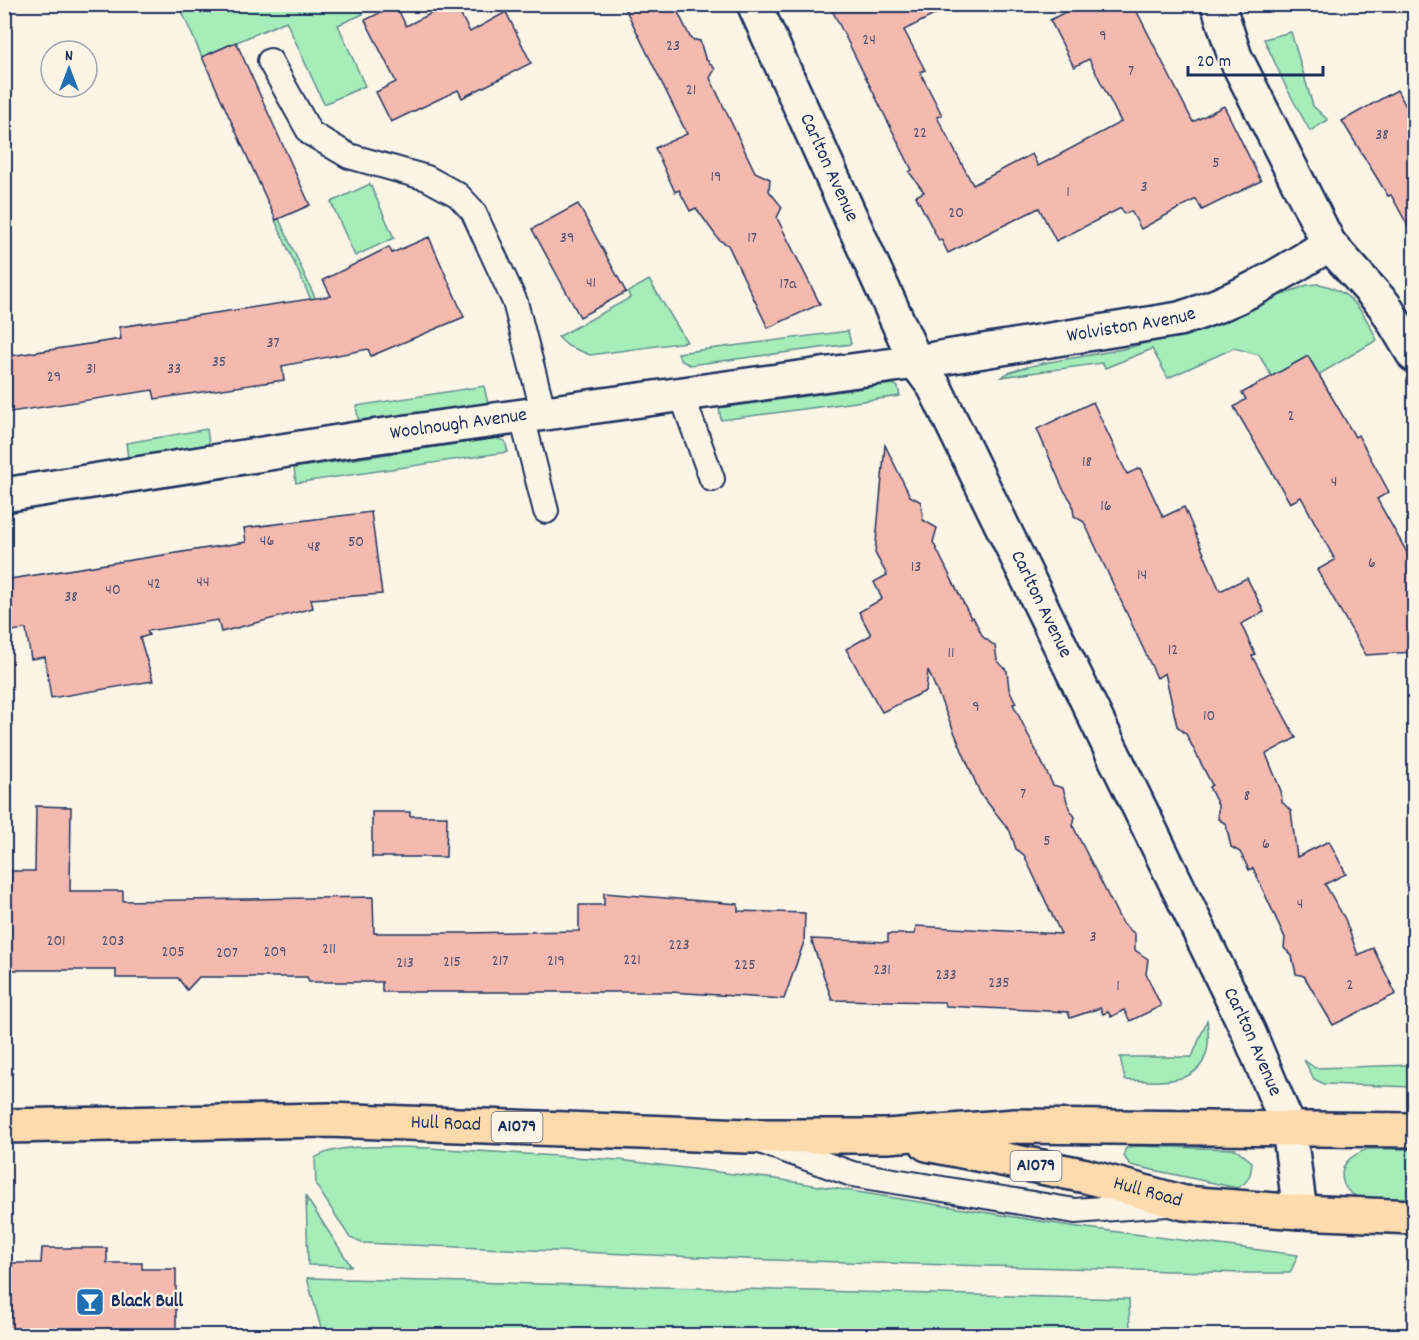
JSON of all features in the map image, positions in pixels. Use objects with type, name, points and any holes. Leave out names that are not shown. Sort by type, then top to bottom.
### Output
[{"type":"main road","name":"Hull Road","points":[[4,1126],[328,1120],[746,1136],[887,1136],[1016,1126],[1414,1130]]},
{"type":"main road","name":"Hull Road","points":[[887,1136],[1086,1176],[1184,1203],[1300,1212],[1414,1217]]},
{"type":"street","name":"Carlton Avenue","points":[[754,4],[916,362],[934,386],[1249,1033],[1289,1128],[1300,1212]]},
{"type":"street","points":[[1218,4],[1235,57],[1329,244],[1384,305],[1414,355]]},
{"type":"street","name":"Wolviston Avenue","points":[[916,362],[1179,319],[1217,307],[1257,289],[1329,244]]},
{"type":"street","name":"Woolnough Avenue","points":[[4,495],[357,439],[916,362]]},
{"type":"lane","points":[[270,61],[310,134],[349,156],[428,178],[458,195],[473,211],[514,302],[546,511]]},
{"type":"lane","points":[[681,393],[712,479]]},
{"type":"lane","points":[[746,1136],[852,1174],[1075,1211],[1184,1203]]},
{"type":"green space","points":[[179,5],[359,5],[363,14],[338,25],[365,86],[324,104],[286,21],[202,57]]},
{"type":"green space","points":[[1291,32],[1313,106],[1328,120],[1310,131],[1264,39]]},
{"type":"green space","points":[[370,184],[394,238],[355,256],[331,202]]},
{"type":"green space","points":[[279,219],[317,302],[326,333],[275,220]]},
{"type":"green space","points":[[649,280],[687,342],[590,355],[568,346],[558,337],[630,298],[628,292]]},
{"type":"green space","points":[[1318,284],[1339,291],[1348,297],[1361,312],[1377,340],[1318,375],[1308,356],[1272,377],[1259,355],[1234,348],[1168,378],[1152,349],[1105,368],[1102,363],[1001,377],[1026,367],[1135,346],[1200,325],[1307,285]]},
{"type":"green space","points":[[848,331],[851,344],[690,365],[680,360],[678,353]]},
{"type":"green space","points":[[893,384],[898,387],[900,396],[721,420],[719,408]]},
{"type":"green space","points":[[484,386],[488,404],[359,423],[356,406]]},
{"type":"green space","points":[[207,429],[209,444],[128,458],[126,443]]},
{"type":"green space","points":[[495,438],[505,441],[508,452],[296,483],[294,468]]},
{"type":"green space","points":[[1207,1020],[1208,1041],[1205,1057],[1198,1068],[1188,1076],[1160,1081],[1125,1080],[1120,1057],[1192,1057]]},
{"type":"green space","points":[[1304,1060],[1315,1068],[1414,1065],[1414,1087],[1324,1084],[1314,1079]]},
{"type":"green space","points":[[1132,1146],[1236,1149],[1252,1162],[1251,1171],[1247,1181],[1237,1188],[1130,1165],[1124,1156],[1125,1149]]},
{"type":"green space","points":[[354,1147],[429,1148],[619,1160],[776,1179],[1071,1226],[1298,1255],[1290,1273],[1245,1273],[770,1260],[362,1243],[350,1238],[316,1185],[315,1158],[339,1149]]},
{"type":"green space","points":[[1367,1149],[1414,1149],[1414,1201],[1370,1200],[1350,1193],[1344,1186],[1342,1175],[1344,1165],[1350,1158]]},
{"type":"green space","points":[[306,1197],[351,1266],[308,1265]]},
{"type":"green space","points":[[307,1278],[1129,1299],[1130,1335],[323,1335]]},
{"type":"building","points":[[450,4],[455,4],[470,32],[506,12],[531,63],[462,98],[458,90],[391,122],[376,92],[396,82],[365,20],[396,5],[406,26]]},
{"type":"building","points":[[623,4],[674,4],[691,39],[700,41],[705,58],[715,69],[710,78],[755,172],[770,179],[769,191],[782,207],[777,218],[820,304],[768,328],[728,245],[719,240],[696,208],[690,211],[679,190],[675,192],[655,148],[687,134]]},
{"type":"building","points":[[829,4],[956,4],[904,30],[925,70],[920,72],[942,115],[937,117],[973,185],[1032,154],[1038,166],[1121,122],[1089,59],[1074,67],[1050,20],[1080,4],[1133,4],[1193,122],[1224,106],[1261,181],[1202,210],[1196,199],[1141,229],[1131,211],[1124,214],[1121,208],[1056,241],[1039,208],[948,253],[941,239],[939,241],[916,196],[924,192],[909,172],[912,170]]},
{"type":"building","points":[[236,42],[310,205],[276,220],[202,57]]},
{"type":"building","points":[[1397,90],[1414,121],[1414,237],[1391,195],[1388,196],[1342,121]]},
{"type":"building","points":[[578,204],[626,292],[580,317],[532,229]]},
{"type":"building","points":[[429,237],[464,317],[371,356],[368,349],[282,366],[284,380],[155,399],[153,390],[4,413],[4,357],[121,339],[119,327],[331,296],[323,280],[389,247],[392,253]]},
{"type":"building","points":[[1308,356],[1355,437],[1358,435],[1389,492],[1377,499],[1414,565],[1414,652],[1366,655],[1317,570],[1335,560],[1301,497],[1290,503],[1234,407],[1246,399],[1242,393]]},
{"type":"building","points":[[1093,402],[1127,474],[1140,468],[1163,517],[1184,507],[1220,591],[1247,578],[1264,612],[1241,624],[1255,654],[1252,656],[1296,738],[1266,754],[1281,791],[1282,802],[1291,811],[1297,857],[1329,841],[1346,874],[1325,884],[1345,919],[1358,955],[1373,948],[1396,994],[1333,1025],[1304,976],[1296,974],[1292,956],[1284,948],[1285,938],[1253,868],[1249,870],[1240,852],[1231,847],[1226,824],[1218,819],[1218,805],[1209,787],[1212,785],[1186,734],[1177,726],[1165,673],[1157,678],[1084,522],[1074,516],[1072,502],[1063,489],[1037,429]]},
{"type":"building","points":[[885,445],[910,496],[921,502],[923,520],[937,528],[933,542],[971,618],[973,617],[983,637],[995,646],[997,660],[1007,671],[1009,689],[1016,703],[1013,704],[1053,785],[1063,788],[1069,808],[1075,817],[1073,826],[1122,923],[1135,934],[1135,950],[1148,959],[1146,974],[1161,1006],[1130,1021],[1124,1010],[1111,1017],[1108,1012],[1103,1014],[1100,1008],[1070,1018],[1068,1012],[946,1006],[944,1002],[832,1000],[811,939],[888,942],[888,934],[915,934],[916,926],[1061,934],[1024,855],[1016,849],[1010,831],[980,793],[928,670],[926,691],[882,712],[846,649],[871,635],[859,612],[882,599],[874,582],[887,575],[875,553]]},
{"type":"building","points":[[371,512],[382,594],[311,599],[313,608],[221,632],[218,620],[147,631],[149,635],[140,638],[153,681],[51,698],[45,657],[31,659],[26,629],[4,632],[4,580],[246,542],[244,528]]},
{"type":"building","points":[[36,806],[71,807],[70,891],[123,891],[123,901],[373,897],[374,933],[465,933],[579,931],[579,905],[604,905],[604,893],[738,904],[738,911],[805,913],[804,942],[784,999],[670,992],[382,992],[382,982],[309,982],[307,977],[199,977],[187,990],[178,978],[116,978],[116,970],[4,970],[4,910],[11,910],[11,871],[35,871]]},
{"type":"building","points":[[372,812],[410,812],[410,816],[447,816],[446,857],[372,857]]},
{"type":"building","name":"Black Bull","points":[[42,1248],[107,1248],[107,1263],[142,1263],[142,1269],[176,1269],[176,1334],[4,1335],[6,1263],[41,1263]]},
{"type":"place","name":"Black Bull","points":[[90,1302]]}]
